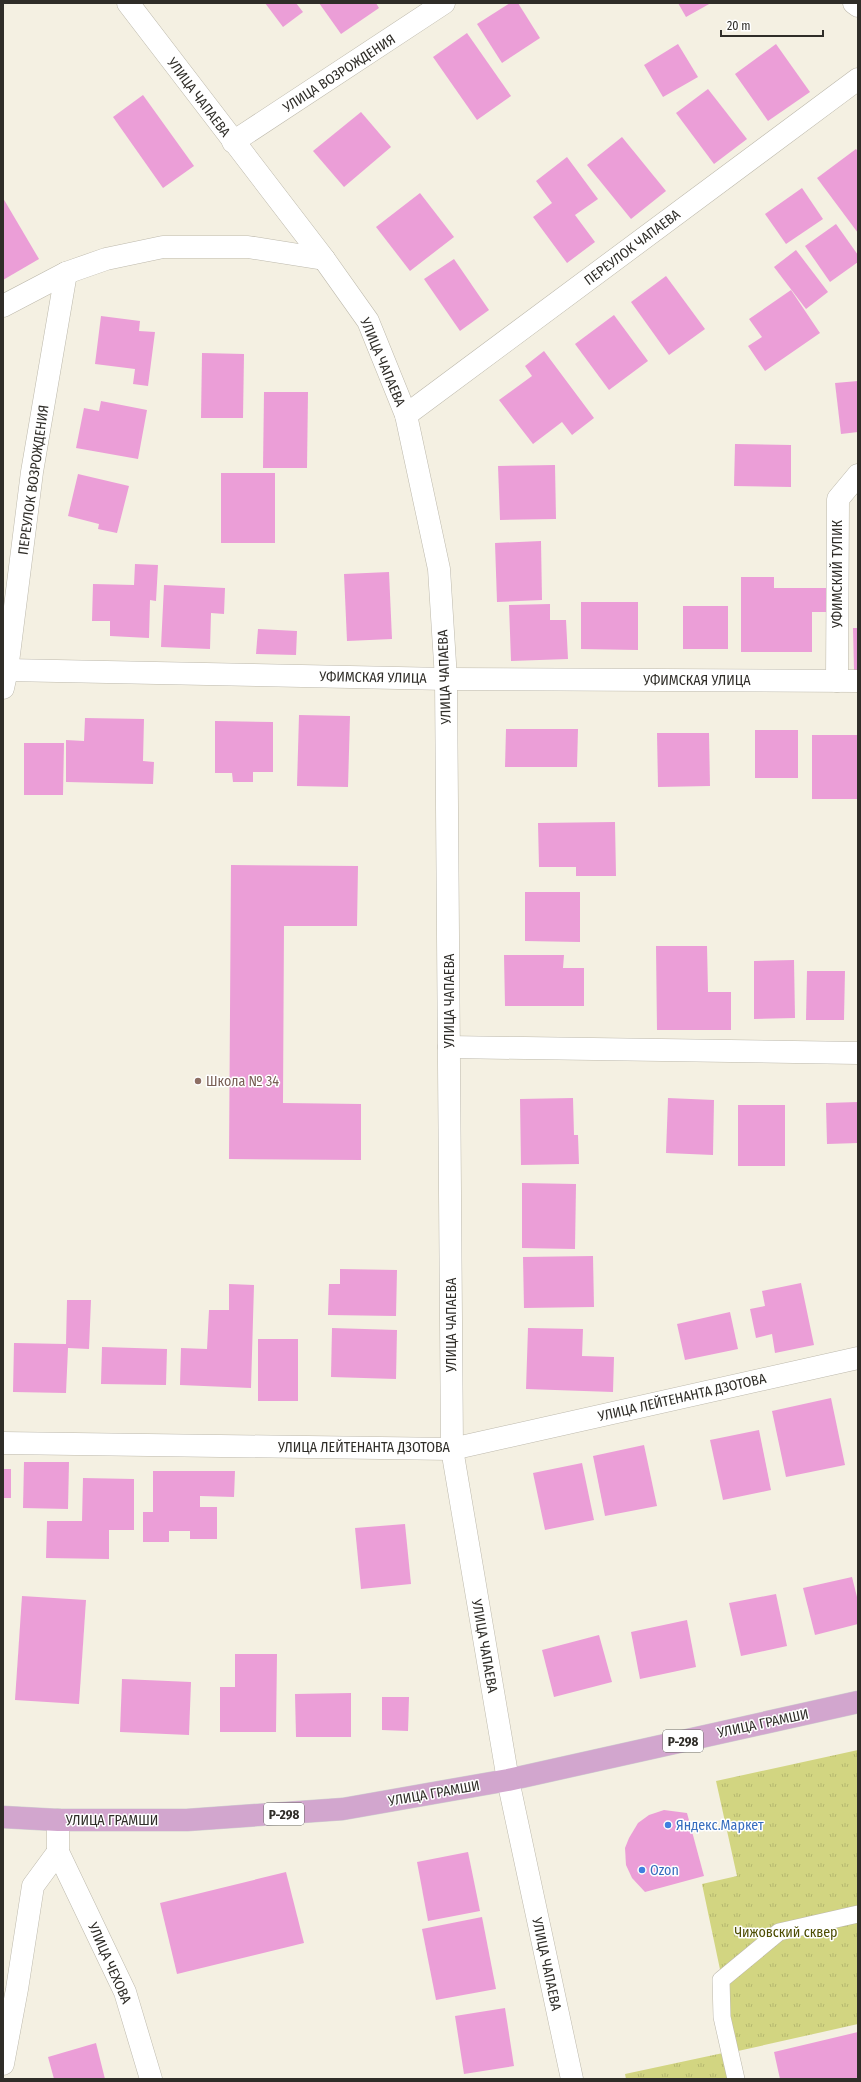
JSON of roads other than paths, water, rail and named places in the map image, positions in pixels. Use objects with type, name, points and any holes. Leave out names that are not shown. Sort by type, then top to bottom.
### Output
[{"type":"highway","name":"УЛИЦА ГРАМШИ","points":[[3,1817],[58,1820],[188,1820],[343,1809],[508,1780],[858,1702]]},
{"type":"street","name":"УЛИЦА ЧАПАЕВА","points":[[128,3],[324,259],[368,320],[406,415],[439,569],[446,679],[452,1449],[508,1780],[572,2079]]},
{"type":"street","name":"УЛИЦА ВОЗРОЖДЕНИЯ","points":[[233,142],[444,3]]},
{"type":"street","points":[[854,3],[858,6]]},
{"type":"street","name":"ПЕРЕУЛОК ЧАПАЕВА","points":[[406,415],[858,79]]},
{"type":"street","points":[[3,306],[66,272],[106,259],[163,247],[248,247],[324,259]]},
{"type":"street","name":"ПЕРЕУЛОК ВОЗРОЖДЕНИЯ","points":[[5,679],[32,472],[66,272]]},
{"type":"street","name":"УФИМСКИЙ ТУПИК","points":[[848,681],[838,498],[858,475]]},
{"type":"street","name":"УФИМСКАЯ УЛИЦА","points":[[5,679],[848,681]]},
{"type":"street","points":[[450,1047],[858,1053]]},
{"type":"street","name":"УЛИЦА ЛЕЙТЕНАНТА ДЗОТОВА","points":[[3,1443],[452,1449],[858,1358]]},
{"type":"street","points":[[3,2064],[18,1989],[33,1886],[58,1852],[58,1820]]},
{"type":"street","name":"УЛИЦА ЧЕХОВА","points":[[58,1852],[125,1992],[150,2079]]},
{"type":"lane","points":[[736,2079],[722,2017],[721,1980],[778,1932],[858,1914]]},
{"type":"place","name":"Школа № 34","points":[[198,1081]]},
{"type":"place","name":"Яндекс.Маркет","points":[[668,1825]]},
{"type":"place","name":"Ozon","points":[[642,1870]]},
{"type":"park label","name":"Чижовский сквер","points":[[786,1932]]}]
